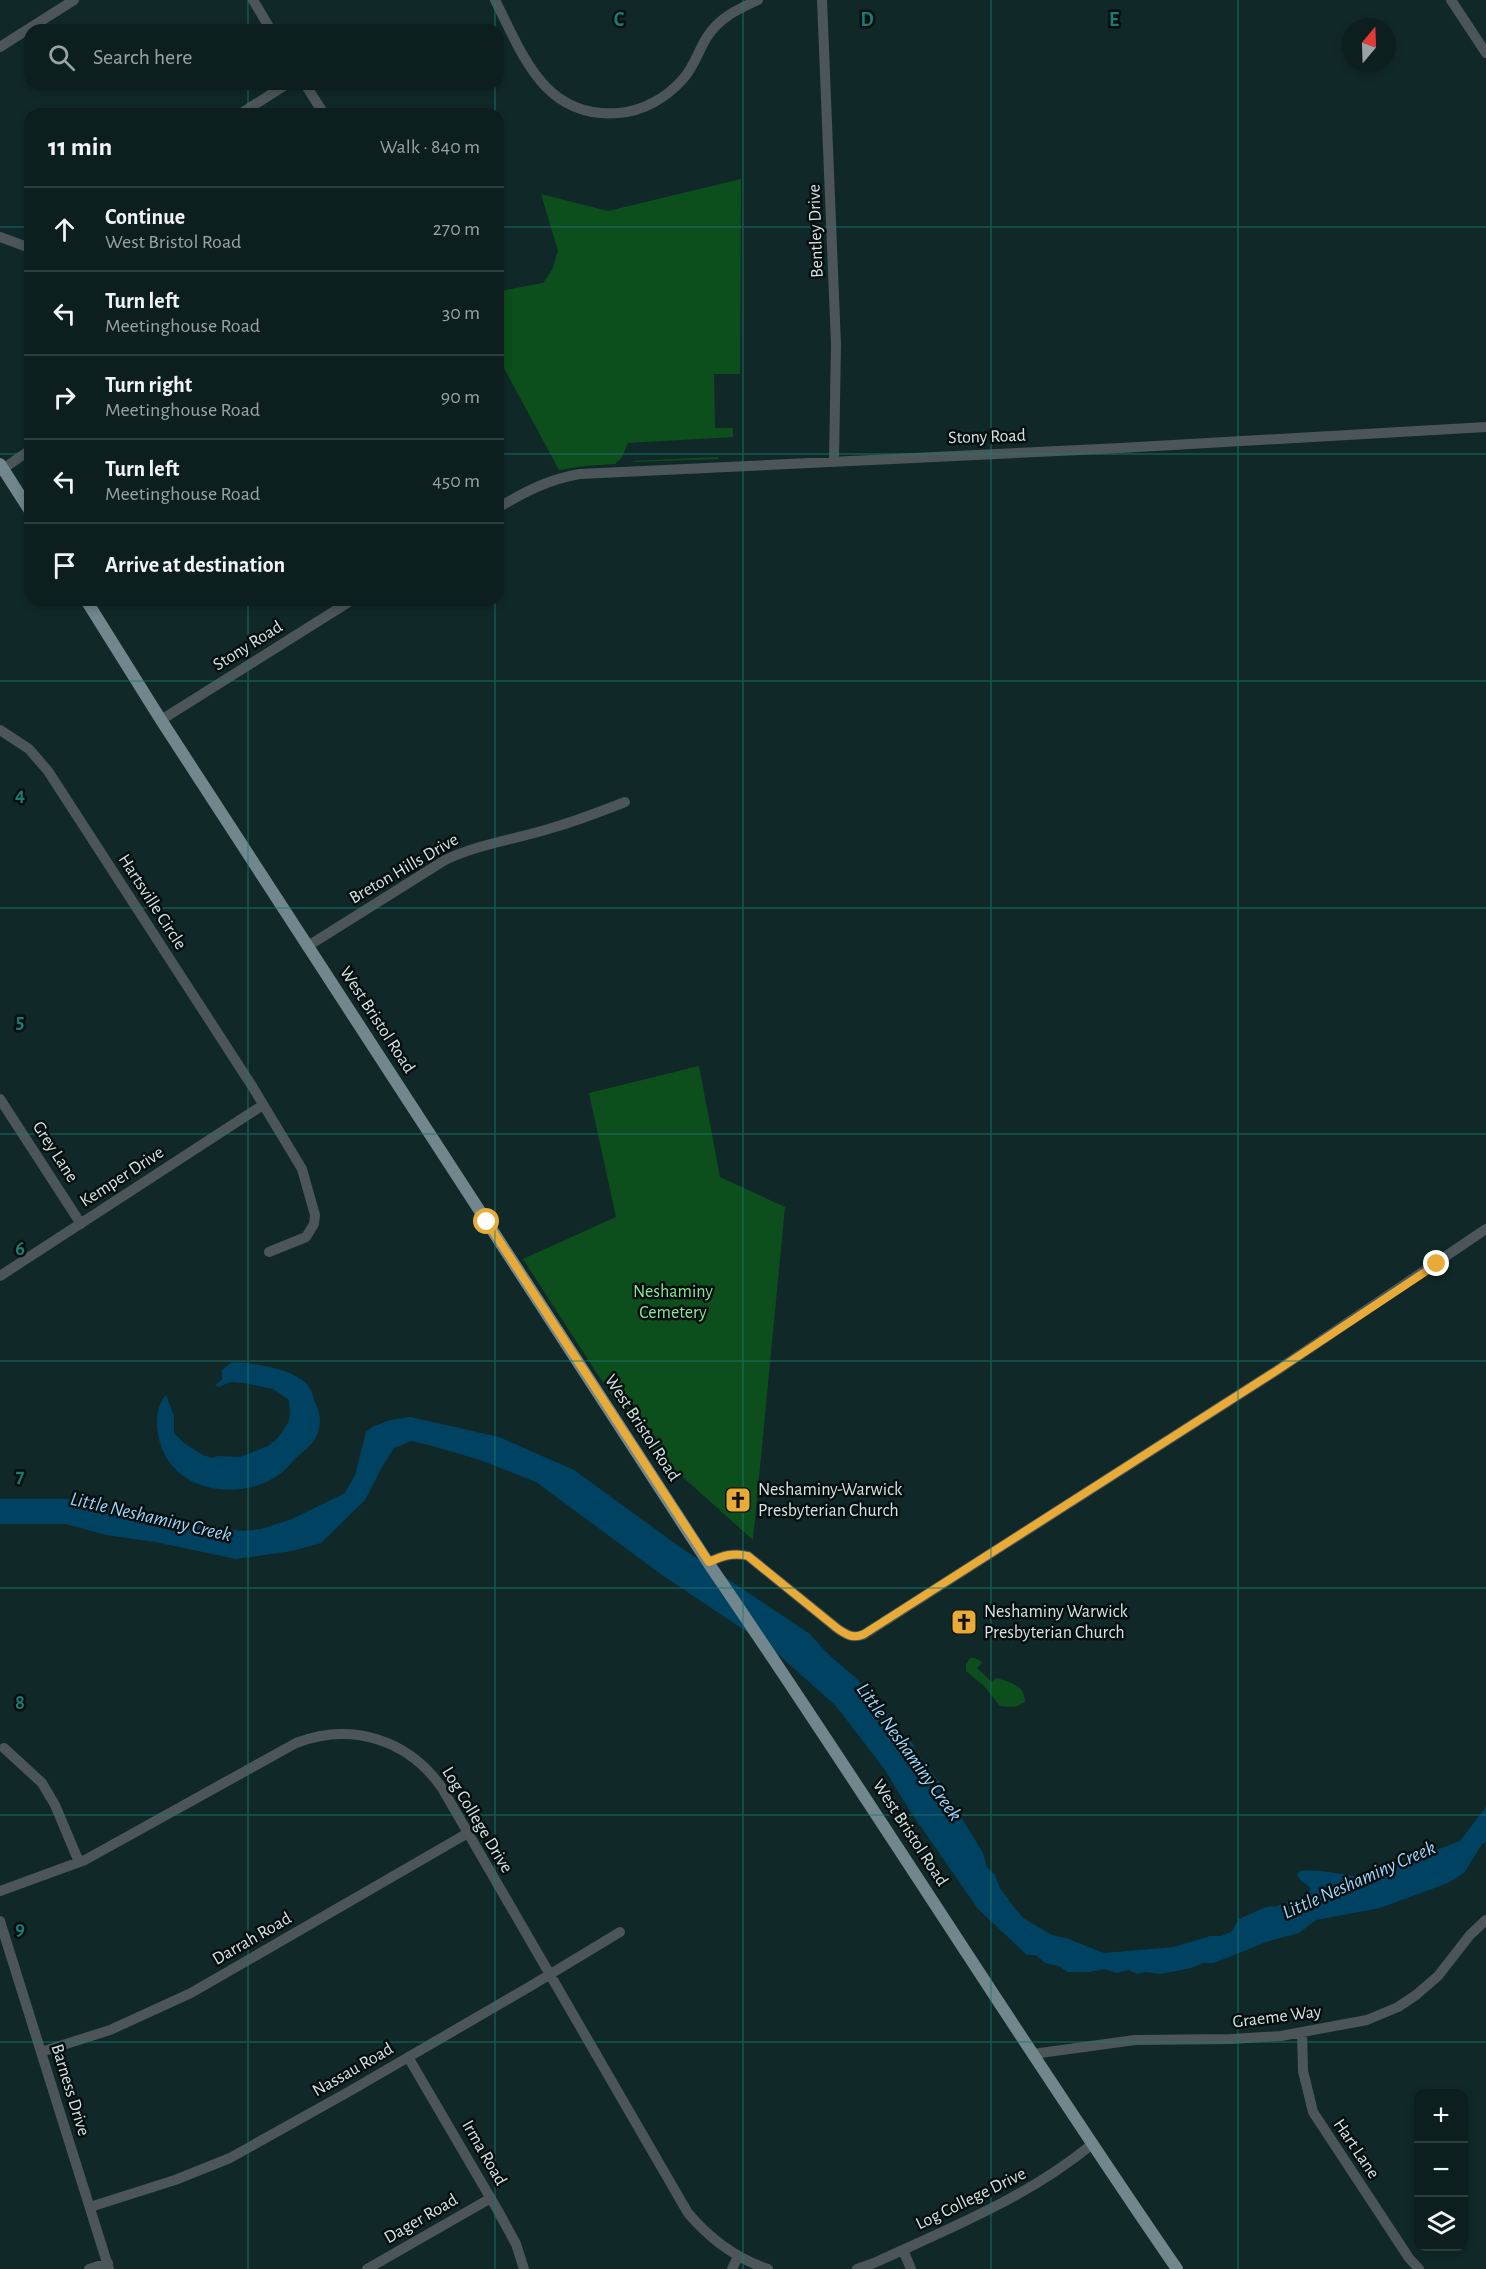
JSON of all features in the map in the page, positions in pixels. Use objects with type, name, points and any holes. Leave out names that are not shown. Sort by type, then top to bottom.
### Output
[{"type":"main road","points":[[1,468],[24,502]]},
{"type":"main road","name":"West Bristol Road","points":[[90,606],[161,720],[709,1563],[799,1695],[1091,2145],[1177,2269]]},
{"type":"street","points":[[36,24],[74,0]]},
{"type":"street","points":[[253,0],[267,24]]},
{"type":"street","points":[[495,0],[530,69],[541,83],[554,96],[570,105],[594,113],[607,114],[639,109],[664,97],[684,78],[712,29],[735,10],[758,0]]},
{"type":"street","name":"Bentley Drive","points":[[822,0],[836,345],[834,460]]},
{"type":"street","points":[[1451,0],[1486,53]]},
{"type":"street","points":[[0,47],[24,32]]},
{"type":"street","points":[[249,108],[278,90]]},
{"type":"street","points":[[309,90],[320,108]]},
{"type":"street","points":[[0,237],[24,246]]},
{"type":"street","name":"Stony Road","points":[[504,505],[536,487],[580,474],[1121,448],[1486,427]]},
{"type":"street","points":[[1,468],[24,454]]},
{"type":"street","name":"Stony Road","points":[[161,720],[342,606]]},
{"type":"street","name":"Hartsville Circle","points":[[0,730],[29,749],[48,771],[302,1169],[315,1215],[314,1224],[306,1237],[269,1252]]},
{"type":"street","name":"Breton Hills Drive","points":[[308,946],[445,860],[486,843],[555,828],[625,802]]},
{"type":"street","name":"Grey Lane","points":[[0,1099],[81,1224]]},
{"type":"street","name":"Kemper Drive","points":[[0,1276],[263,1105]]},
{"type":"street","points":[[709,1563],[728,1554],[738,1553],[748,1556],[848,1636],[862,1635],[1266,1377],[1486,1230]]},
{"type":"street","name":"Log College Drive","points":[[0,1891],[79,1862],[296,1743],[325,1734],[353,1733],[367,1735],[403,1750],[414,1757],[438,1781],[688,2212],[717,2242],[738,2257],[768,2269]]},
{"type":"street","points":[[4,1748],[42,1783],[55,1804],[79,1862]]},
{"type":"street","name":"Darrah Road","points":[[41,2052],[110,2030],[191,1993],[468,1833]]},
{"type":"street","name":"Graeme Way","points":[[1033,2054],[1134,2040],[1231,2040],[1302,2033],[1367,2020],[1398,2007],[1416,1995],[1433,1980],[1486,1920]]},
{"type":"street","name":"Barness Drive","points":[[0,1921],[109,2266]]},
{"type":"street","name":"Nassau Road","points":[[90,2207],[175,2180],[230,2158],[550,1975],[620,1932]]},
{"type":"street","name":"Hart Lane","points":[[1302,2033],[1303,2071],[1312,2112],[1409,2258],[1419,2269]]},
{"type":"street","name":"Irma Road","points":[[408,2057],[491,2198],[516,2244],[524,2269]]},
{"type":"street","name":"Log College Drive","points":[[858,2269],[1006,2202],[1062,2169],[1091,2145]]},
{"type":"street","name":"Dager Road","points":[[367,2269],[491,2198]]},
{"type":"street","points":[[903,2250],[911,2269]]},
{"type":"street","points":[[732,2269],[738,2257]]},
{"type":"street","points":[[89,2269],[109,2266]]},
{"type":"green space","points":[[741,179],[740,374],[714,374],[715,428],[733,428],[733,437],[628,443],[622,457],[615,464],[559,470],[504,368],[504,290],[543,283],[552,270],[558,251],[541,194],[608,211]]},
{"type":"green space","points":[[718,457],[718,459],[632,462],[634,461]]},
{"type":"green space","name":"Neshaminy Cemetery","points":[[699,1066],[720,1177],[785,1207],[753,1540],[646,1444],[523,1259],[616,1217],[589,1093]]},
{"type":"green space","points":[[970,1658],[981,1661],[982,1663],[977,1668],[992,1682],[996,1678],[1020,1688],[1025,1702],[1015,1707],[1000,1706],[984,1686],[966,1671],[966,1664]]},
{"type":"water","points":[[232,1362],[271,1367],[299,1378],[310,1389],[320,1422],[318,1433],[312,1443],[280,1474],[263,1484],[230,1490],[197,1484],[183,1476],[172,1465],[161,1445],[157,1430],[157,1415],[166,1395],[174,1416],[174,1433],[185,1444],[212,1458],[240,1457],[268,1446],[277,1439],[288,1423],[289,1400],[273,1389],[244,1383],[230,1382],[219,1387],[215,1385],[222,1380],[222,1370]]},
{"type":"water","name":"Little Neshaminy Creek","points":[[410,1417],[499,1437],[574,1470],[680,1547],[810,1634],[827,1653],[859,1681],[902,1735],[912,1742],[917,1754],[941,1784],[983,1853],[987,1867],[995,1875],[1000,1888],[1016,1910],[1023,1918],[1052,1935],[1104,1953],[1174,1947],[1210,1936],[1221,1936],[1231,1932],[1239,1919],[1266,1907],[1277,1906],[1304,1896],[1311,1889],[1298,1877],[1300,1871],[1384,1878],[1382,1871],[1460,1841],[1486,1807],[1486,1842],[1482,1844],[1464,1873],[1448,1883],[1380,1908],[1316,1920],[1299,1933],[1269,1941],[1214,1963],[1203,1963],[1161,1974],[1145,1972],[1137,1974],[1129,1970],[1116,1973],[1105,1969],[1067,1972],[1059,1966],[1045,1963],[1036,1955],[1027,1955],[978,1909],[910,1811],[885,1770],[836,1706],[771,1648],[662,1575],[536,1482],[480,1460],[411,1441],[394,1448],[365,1500],[321,1543],[292,1551],[236,1559],[155,1542],[106,1535],[66,1524],[0,1524],[0,1499],[79,1499],[89,1506],[119,1507],[203,1525],[242,1531],[261,1529],[292,1519],[345,1493],[355,1475],[366,1432],[390,1420]]},
{"type":"place","name":"Neshaminy-Warwick Presbyterian Church","points":[[738,1500]]},
{"type":"place","name":"Neshaminy Warwick Presbyterian Church","points":[[964,1622]]},
{"type":"route","points":[[487,1222],[709,1562],[728,1554],[738,1553],[748,1556],[838,1629],[848,1636],[856,1637],[1276,1371],[1437,1264]]}]
